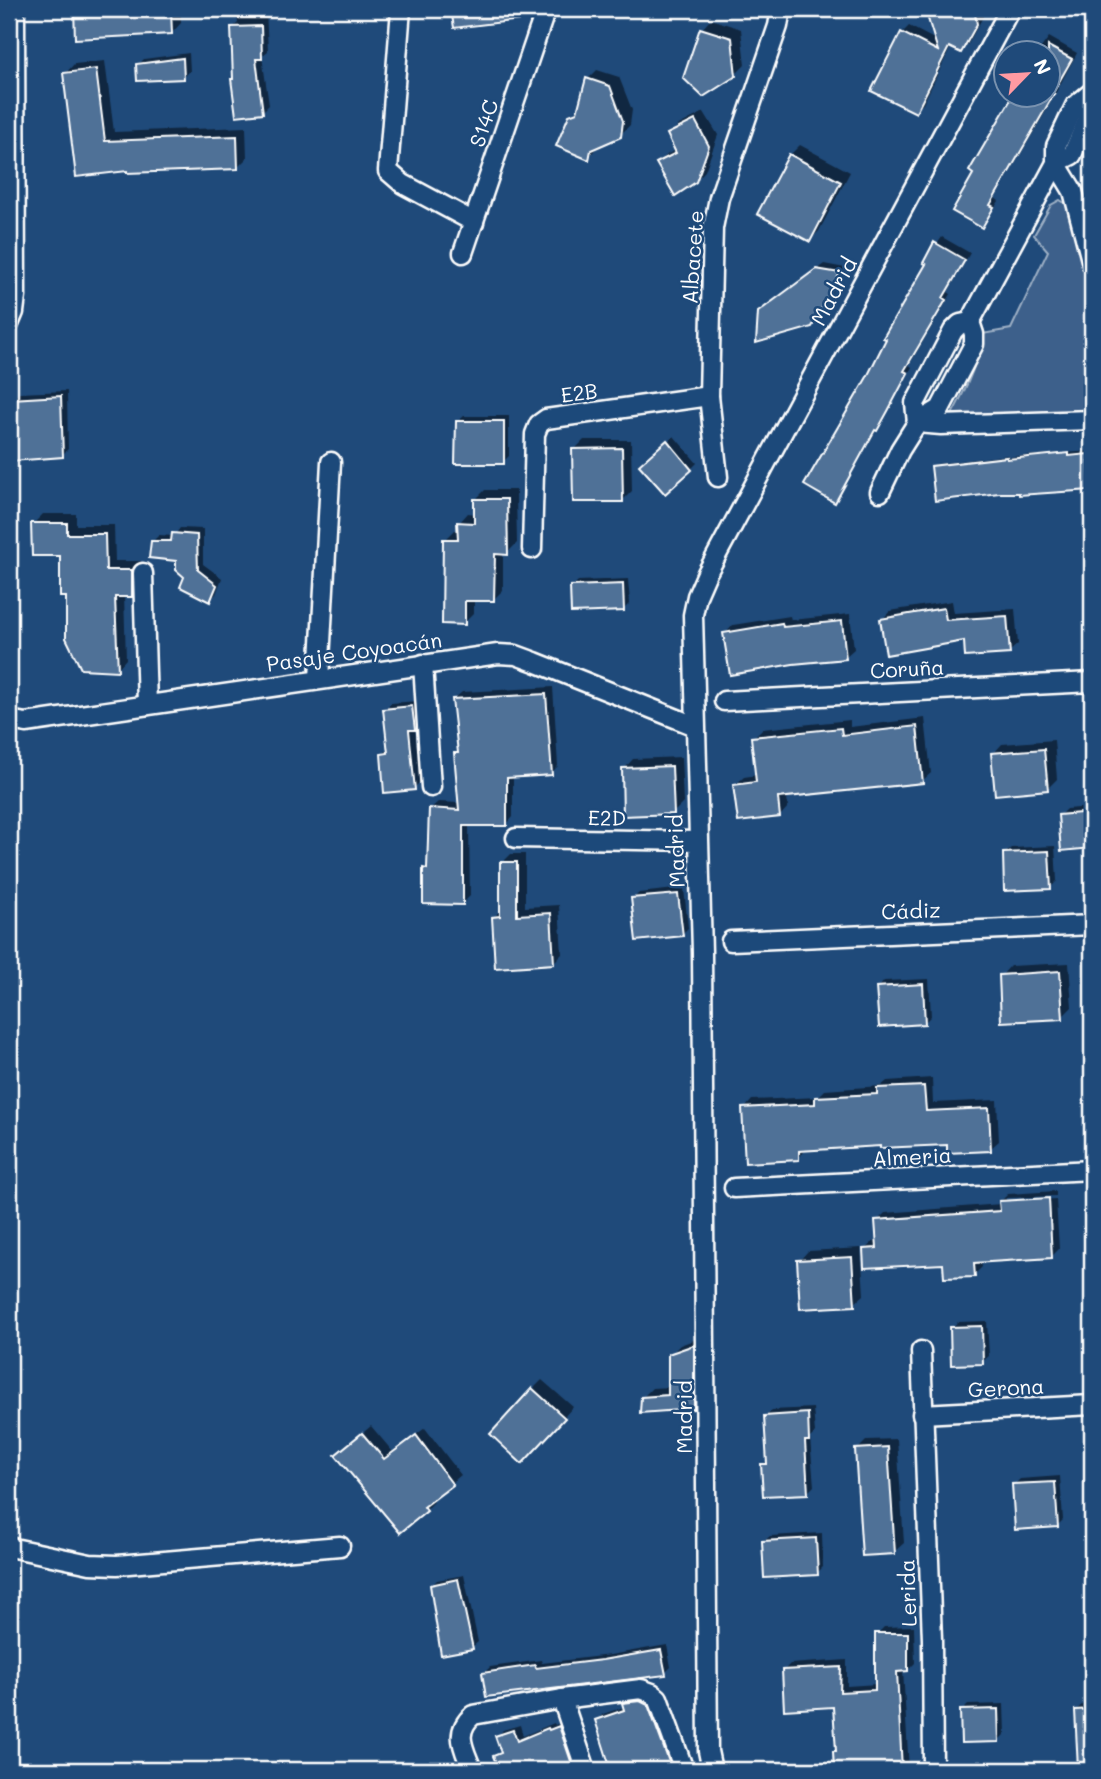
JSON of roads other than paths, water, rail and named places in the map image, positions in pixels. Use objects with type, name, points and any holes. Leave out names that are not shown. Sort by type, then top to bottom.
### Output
[{"type":"street","points":[[9,324],[15,312],[16,296],[15,9]]},
{"type":"street","points":[[401,9],[388,171],[403,184],[474,222]]},
{"type":"street","name":"S14C","points":[[463,253],[546,9]]},
{"type":"street","name":"Albacete","points":[[718,477],[709,396],[713,228],[719,198],[778,26],[781,9]]},
{"type":"street","name":"Madrid","points":[[712,1770],[708,1751],[702,1005],[693,615],[697,596],[1010,9]]},
{"type":"street","points":[[880,492],[900,450],[917,423],[940,410],[974,344],[970,322],[1056,163],[1056,146],[1075,106],[1092,92]]},
{"type":"street","points":[[1056,163],[1072,155],[1089,116],[1092,99]]},
{"type":"street","points":[[1056,163],[1073,191],[1092,264]]},
{"type":"street","points":[[917,423],[915,403],[953,331],[960,324],[970,322]]},
{"type":"street","name":"E2B","points":[[533,549],[535,434],[539,424],[546,419],[709,396]]},
{"type":"street","points":[[917,423],[941,425],[1092,420]]},
{"type":"street","points":[[319,678],[331,463]]},
{"type":"street","points":[[143,573],[147,705]]},
{"type":"street","name":"Pasaje Coyoacán","points":[[9,720],[26,723],[319,678],[498,654],[516,655],[695,726]]},
{"type":"street","points":[[423,664],[431,787]]},
{"type":"street","name":"Coruña","points":[[724,701],[1092,682]]},
{"type":"street","name":"E2D","points":[[516,838],[697,841]]},
{"type":"street","name":"Cádiz","points":[[732,941],[1092,925]]},
{"type":"street","name":"Almeria","points":[[734,1188],[1092,1170]]},
{"type":"street","name":"Lerida","points":[[920,1351],[932,1639],[933,1770]]},
{"type":"street","name":"Gerona","points":[[922,1414],[1092,1405]]},
{"type":"street","points":[[9,1548],[90,1564],[117,1565],[340,1546]]},
{"type":"street","points":[[472,1770],[461,1740],[462,1730],[473,1715],[562,1699],[641,1689],[658,1698],[684,1770]]},
{"type":"street","points":[[562,1699],[586,1770]]}]
